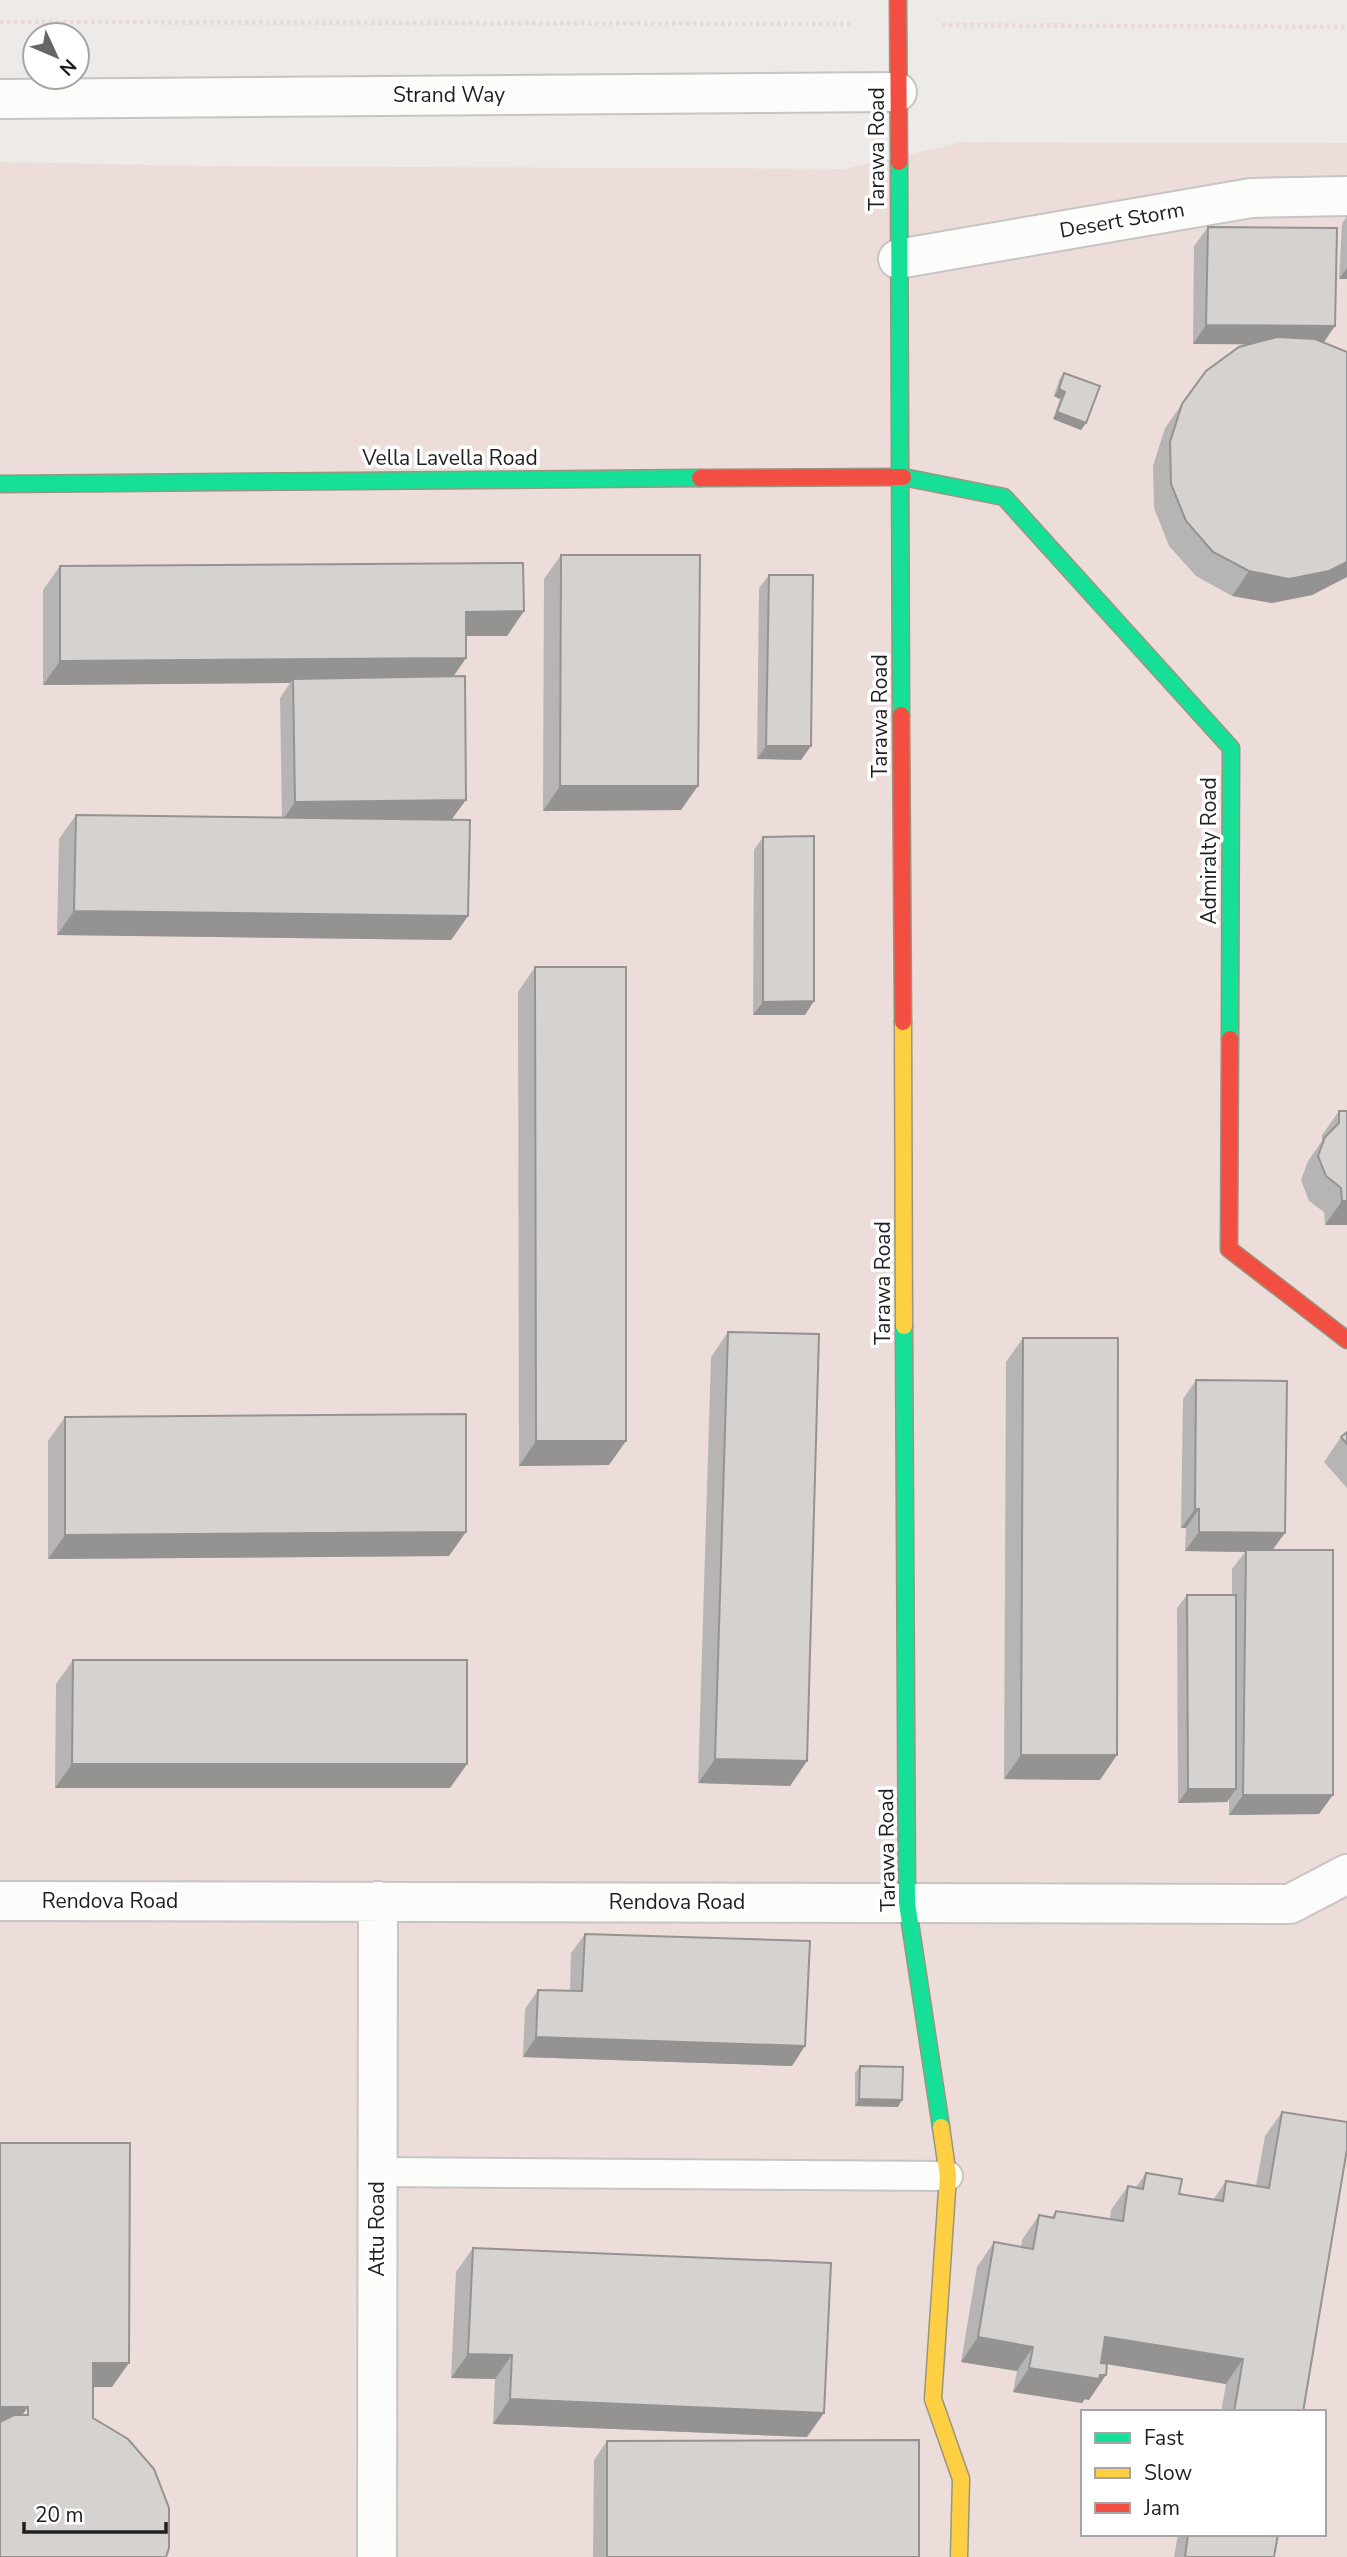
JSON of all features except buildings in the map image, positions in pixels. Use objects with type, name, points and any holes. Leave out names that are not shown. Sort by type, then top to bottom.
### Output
[{"type":"street","name":"Tarawa Road","points":[[898,0],[907,1903],[948,2176],[933,2399],[961,2479],[959,2557]]},
{"type":"street","name":"Strand Way","points":[[0,99],[897,92]]},
{"type":"street","name":"Desert Storm","points":[[898,259],[1251,198],[1347,196]]},
{"type":"street","name":"Vella Lavella Road","points":[[0,484],[900,476]]},
{"type":"street","name":"Admiralty Road","points":[[900,476],[1004,498],[1231,748],[1229,1249],[1347,1340]]},
{"type":"street","name":"Rendova Road","points":[[0,1901],[1290,1904],[1347,1874]]},
{"type":"street","name":"Attu Road","points":[[377,2557],[378,1901]]},
{"type":"lane","points":[[377,2172],[948,2176]]},
{"type":"path","points":[[0,22],[827,24]]},
{"type":"path","points":[[971,25],[1347,27]]},
{"type":"shaded area","points":[[963,142],[1347,143],[1347,2557],[0,2557],[0,162],[200,166],[845,169]]},
{"type":"traffic: fast","points":[[899,162],[901,715]]},
{"type":"traffic: fast","points":[[903,477],[1004,497],[1231,748],[1230,1039]]},
{"type":"traffic: fast","points":[[0,484],[700,478]]},
{"type":"traffic: fast","points":[[904,1326],[907,1903],[941,2127]]},
{"type":"traffic: slow","points":[[903,1022],[904,1326]]},
{"type":"traffic: slow","points":[[941,2127],[948,2176],[933,2399],[961,2479],[959,2557]]},
{"type":"traffic: jam","points":[[898,0],[899,162]]},
{"type":"traffic: jam","points":[[700,478],[903,477]]},
{"type":"traffic: jam","points":[[901,715],[903,1022]]},
{"type":"traffic: jam","points":[[1230,1039],[1229,1249],[1347,1340]]}]
